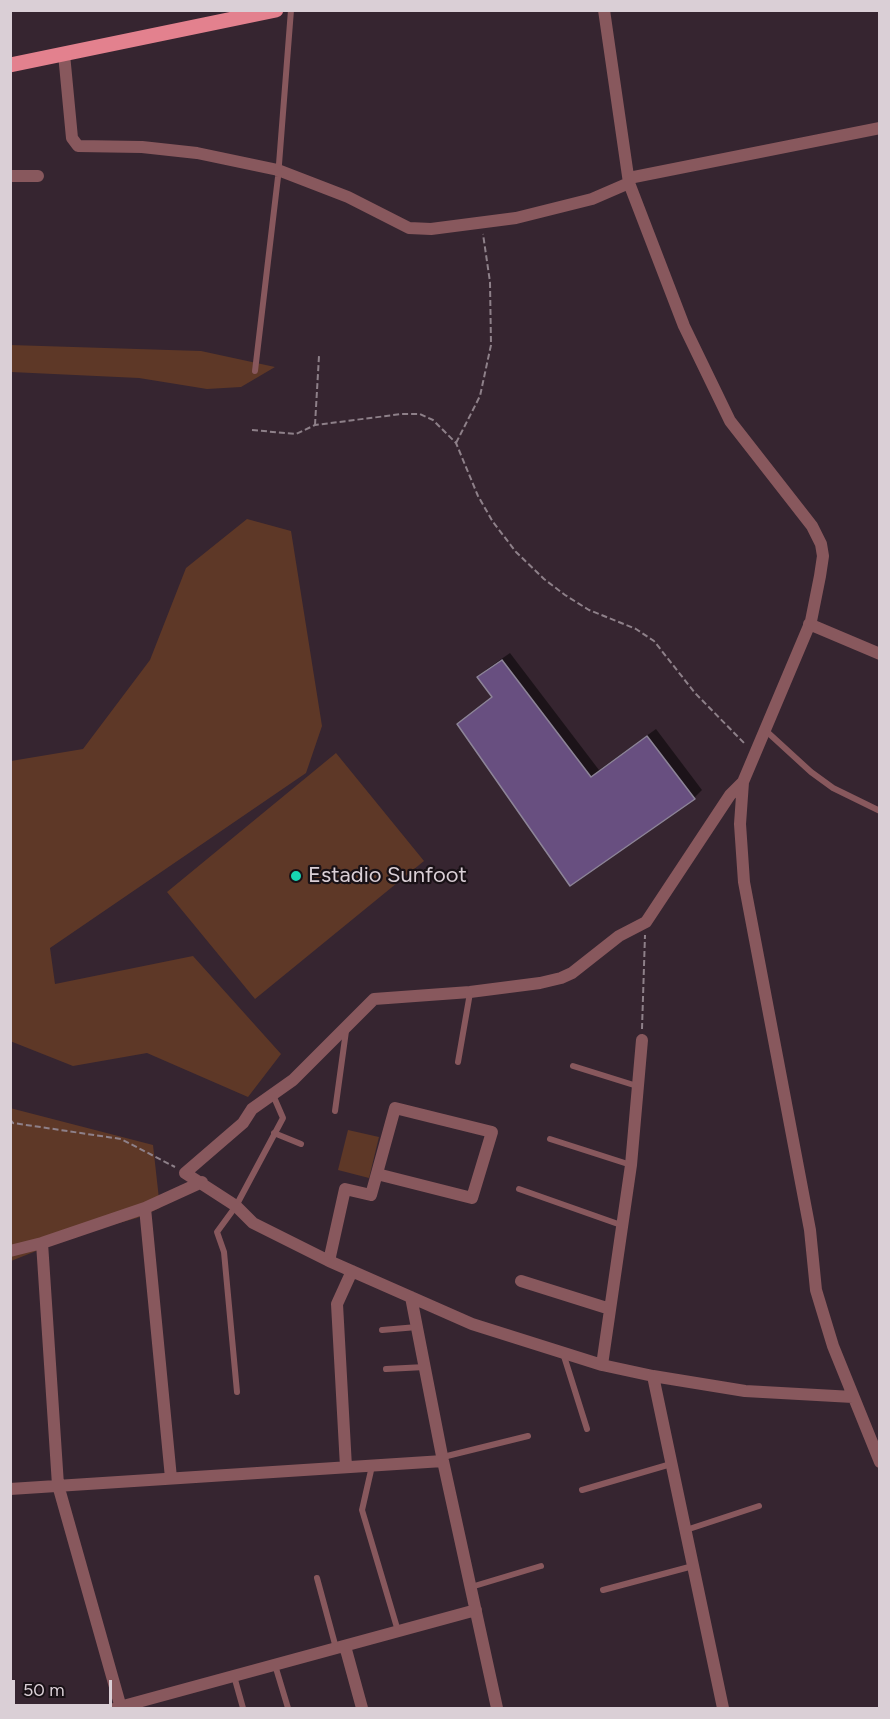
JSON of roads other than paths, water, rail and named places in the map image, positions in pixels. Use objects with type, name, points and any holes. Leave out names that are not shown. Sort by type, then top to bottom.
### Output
[{"type":"main road","points":[[10,65],[276,10]]},
{"type":"street","points":[[604,10],[629,181],[684,326],[730,421],[812,526],[821,544],[823,556],[809,624],[743,782],[740,824],[744,882],[810,1230],[816,1290],[833,1346],[879,1462]]},
{"type":"street","points":[[64,54],[72,138],[78,146],[142,147],[197,153],[278,170],[348,197],[409,228],[431,229],[516,218],[592,199],[629,181],[879,128]]},
{"type":"street","points":[[10,176],[38,176]]},
{"type":"street","points":[[809,624],[879,654]]},
{"type":"street","points":[[743,782],[730,795],[646,922],[619,936],[572,973],[561,978],[470,992],[374,999],[293,1080],[252,1109],[243,1123],[185,1173],[236,1206],[253,1223],[329,1261],[472,1323],[602,1365],[653,1377],[745,1391],[853,1397]]},
{"type":"street","points":[[602,1365],[631,1165],[642,1040]]},
{"type":"street","points":[[329,1261],[345,1189],[372,1195],[377,1174],[395,1108],[492,1132],[472,1198],[377,1174]]},
{"type":"street","points":[[10,1251],[42,1243],[144,1208],[202,1182]]},
{"type":"street","points":[[144,1208],[171,1478]]},
{"type":"street","points":[[42,1243],[58,1485],[119,1708],[476,1610]]},
{"type":"street","points":[[346,1467],[337,1304],[352,1271]]},
{"type":"street","points":[[521,1281],[610,1309]]},
{"type":"street","points":[[411,1297],[443,1459],[497,1708]]},
{"type":"street","points":[[653,1377],[723,1708]]},
{"type":"street","points":[[10,1489],[443,1459]]},
{"type":"street","points":[[340,1647],[363,1708]]},
{"type":"lane","points":[[255,371],[278,170],[291,10]]},
{"type":"lane","points":[[764,729],[811,772],[833,788],[879,811]]},
{"type":"lane","points":[[458,1062],[470,992]]},
{"type":"lane","points":[[335,1111],[346,1027]]},
{"type":"lane","points":[[573,1066],[638,1086]]},
{"type":"lane","points":[[237,1392],[224,1252],[217,1232],[236,1206],[283,1118],[273,1095]]},
{"type":"lane","points":[[274,1133],[301,1144]]},
{"type":"lane","points":[[549,1139],[631,1165]]},
{"type":"lane","points":[[519,1188],[621,1226]]},
{"type":"lane","points":[[382,1330],[417,1327]]},
{"type":"lane","points":[[563,1353],[587,1429]]},
{"type":"lane","points":[[387,1370],[425,1367]]},
{"type":"lane","points":[[443,1459],[528,1436]]},
{"type":"lane","points":[[582,1490],[671,1464]]},
{"type":"lane","points":[[372,1465],[362,1510],[398,1631]]},
{"type":"lane","points":[[685,1530],[759,1506]]},
{"type":"lane","points":[[471,1587],[542,1566]]},
{"type":"lane","points":[[603,1590],[693,1566]]},
{"type":"lane","points":[[317,1578],[340,1647]]},
{"type":"lane","points":[[275,1665],[288,1708]]},
{"type":"lane","points":[[234,1676],[243,1708]]},
{"type":"place","name":"Estadio Sunfoot","points":[[296,876]]}]
